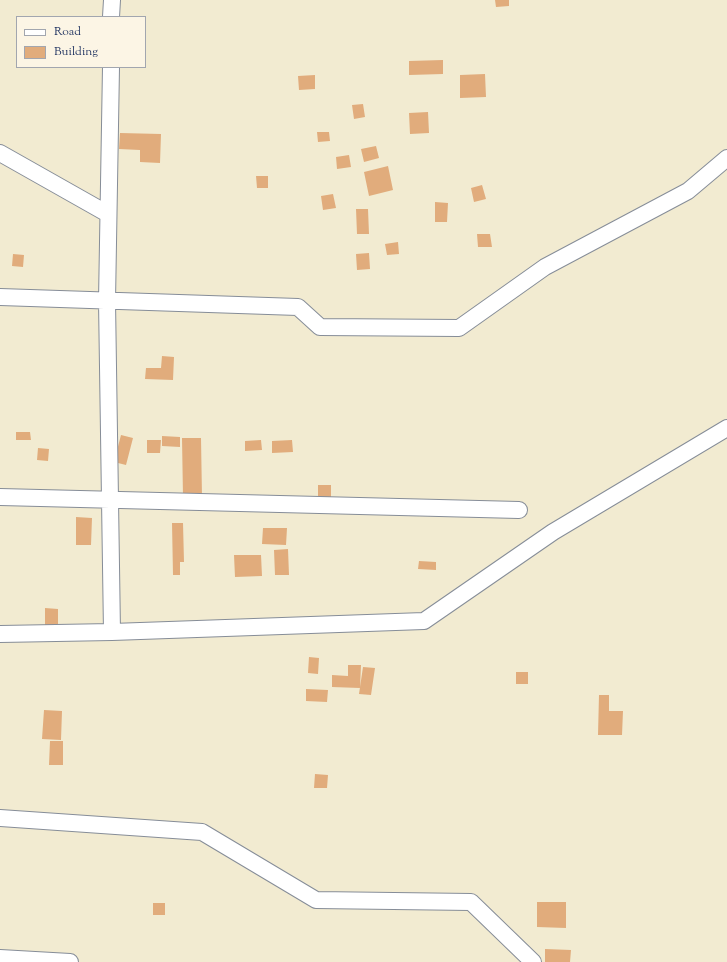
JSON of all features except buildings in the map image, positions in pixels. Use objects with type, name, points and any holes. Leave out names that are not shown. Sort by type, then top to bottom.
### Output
[{"type":"street","points":[[111,16],[112,0]]},
{"type":"street","points":[[111,68],[107,301],[112,632]]},
{"type":"street","points":[[0,152],[108,214]]},
{"type":"street","points":[[0,297],[298,307],[320,327],[459,328],[545,268],[688,191],[727,158]]},
{"type":"street","points":[[0,634],[112,632],[424,621],[553,532],[727,428]]},
{"type":"street","points":[[0,496],[519,510]]},
{"type":"street","points":[[0,818],[202,832],[316,900],[471,902],[534,962]]},
{"type":"street","points":[[0,958],[70,962]]}]
